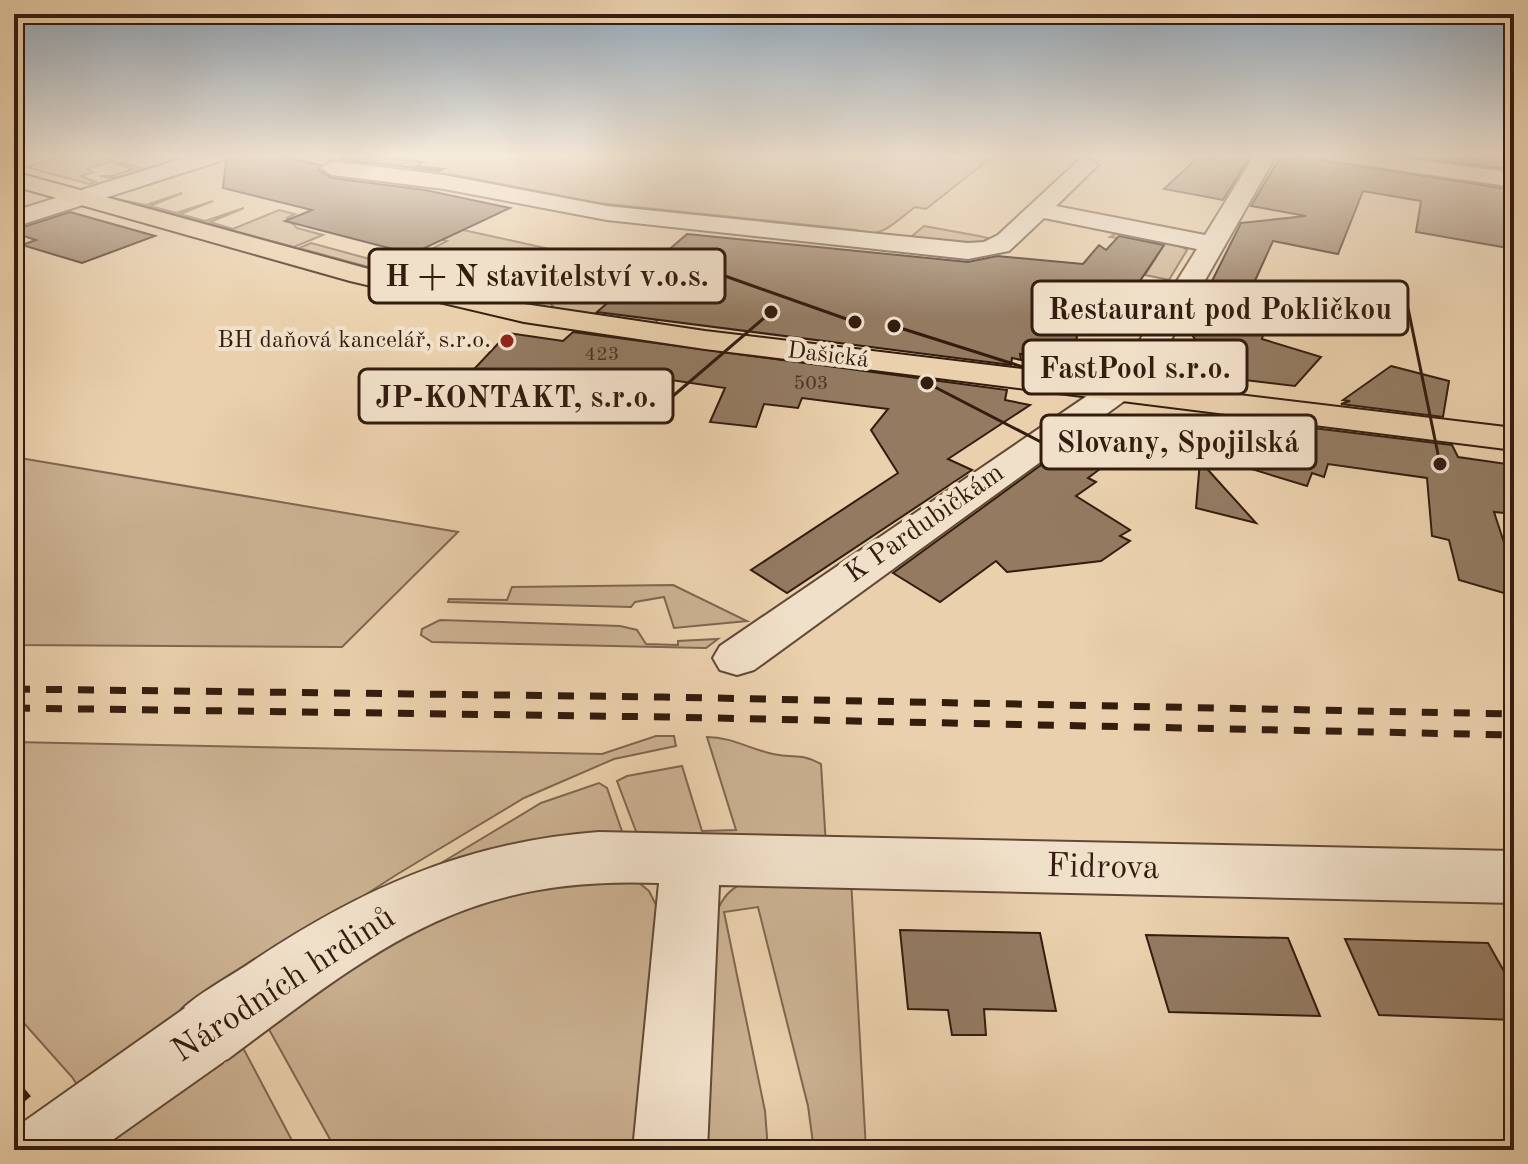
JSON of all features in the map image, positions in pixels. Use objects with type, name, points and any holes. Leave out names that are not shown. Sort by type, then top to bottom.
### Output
[{"type":"main road","name":"Dašická","points":[[123,208],[374,278],[524,313],[705,340],[1514,439]]},
{"type":"street","points":[[14,219],[47,208]]},
{"type":"street","points":[[582,208],[978,251],[998,248],[1038,210],[1213,244]]},
{"type":"street","name":"K Pardubičkám","points":[[737,658],[1115,392],[1136,373],[1234,208]]},
{"type":"street","name":"Národních hrdinů","points":[[41,1150],[368,923],[436,893],[552,862],[600,857],[691,859]]},
{"type":"street","points":[[670,1150],[691,859]]},
{"type":"street","name":"Fidrova","points":[[691,859],[1514,877]]},
{"type":"shaded area","points":[[151,208],[176,213],[194,208],[180,214],[205,221],[243,208],[210,222],[233,229],[279,210],[295,214],[287,218],[297,228],[323,235],[294,247]]},
{"type":"shaded area","points":[[649,208],[913,208],[881,231],[855,236],[857,230]]},
{"type":"shaded area","points":[[436,224],[595,259],[597,263],[581,277],[446,249],[430,258],[418,256],[447,241],[416,233]]},
{"type":"shaded area","points":[[924,226],[988,238],[979,245],[914,239],[912,236]]},
{"type":"shaded area","points":[[1117,233],[1177,244],[1187,250],[1169,280],[1145,275],[1164,245],[1110,237]]},
{"type":"shaded area","points":[[311,243],[410,270],[533,296],[507,301],[442,287],[299,248]]},
{"type":"shaded area","points":[[617,264],[715,277],[712,281],[641,273],[602,308],[651,317],[657,321],[657,326],[557,311],[550,303],[554,300],[565,302],[605,268]]},
{"type":"shaded area","points":[[14,457],[458,532],[342,647],[14,645]]},
{"type":"shaded area","points":[[673,585],[747,621],[674,628],[664,597],[635,602],[631,607],[448,602],[449,599],[507,600],[512,587]]},
{"type":"shaded area","points":[[440,620],[620,626],[637,630],[646,644],[678,645],[678,641],[718,639],[706,648],[432,642],[421,635],[422,629]]},
{"type":"shaded area","points":[[656,736],[674,736],[676,746],[614,759],[524,798],[396,875],[214,993],[297,1150],[120,1150],[72,1077],[14,1012],[14,742],[602,754]]},
{"type":"shaded area","points":[[707,737],[773,754],[807,758],[821,764],[826,846],[640,842],[617,781],[627,776],[682,766],[702,831],[736,830]]},
{"type":"shaded area","points":[[599,783],[607,788],[625,840],[396,890],[541,803]]},
{"type":"shaded area","points":[[633,878],[649,891],[660,913],[639,1150],[336,1150],[261,1015],[349,954],[511,888]]},
{"type":"shaded area","points":[[851,879],[866,1150],[814,1150],[808,1106],[758,907],[724,912],[765,1111],[768,1150],[702,1150],[715,915],[721,903],[727,894],[747,881]]},
{"type":"building","points":[[305,208],[509,208],[412,254],[285,221],[312,210]]},
{"type":"building","points":[[1264,208],[1356,208],[1338,254],[1273,241],[1238,318],[1266,324],[1262,339],[1321,357],[1295,386],[1169,371],[1201,348],[1188,329],[1241,223],[1306,216]]},
{"type":"building","points":[[1420,208],[1514,208],[1514,249],[1416,232]]},
{"type":"building","points":[[70,212],[155,236],[82,263],[22,245],[36,240],[14,233],[14,230]]},
{"type":"building","points":[[687,234],[968,262],[997,256],[1083,264],[1099,245],[1106,250],[1119,236],[1164,245],[1124,305],[1078,300],[1076,360],[1020,354],[1021,360],[1012,358],[1011,365],[597,312]]},
{"type":"building","points":[[573,332],[1007,390],[1005,400],[1030,405],[948,459],[972,470],[787,593],[751,570],[898,473],[871,430],[888,409],[802,398],[798,408],[764,404],[756,427],[710,422],[725,388],[631,374],[610,403],[461,383],[508,333],[563,341]]},
{"type":"building","points":[[1391,366],[1449,381],[1443,417],[1341,404],[1350,401],[1343,400]]},
{"type":"building","points":[[1104,419],[1153,429],[1088,478],[1096,482],[1076,496],[1130,530],[1120,536],[1130,541],[1101,561],[1007,572],[996,561],[940,602],[893,573]]},
{"type":"building","points":[[1305,427],[1452,445],[1458,457],[1514,465],[1514,514],[1494,512],[1514,573],[1514,596],[1459,580],[1449,540],[1432,536],[1427,478],[1328,464],[1324,477],[1312,473],[1307,486],[1248,468]]},
{"type":"building","points":[[1200,461],[1256,523],[1196,508]]},
{"type":"building","points":[[900,930],[1040,933],[1056,1011],[984,1009],[986,1035],[952,1035],[948,1010],[908,1009]]},
{"type":"building","points":[[1146,935],[1288,938],[1320,1016],[1169,1012]]},
{"type":"building","points":[[1345,939],[1488,943],[1514,989],[1514,1020],[1379,1015]]},
{"type":"railway","points":[[14,689],[663,697],[1514,714]]},
{"type":"railway","points":[[14,708],[667,717],[1514,735]]},
{"type":"railway","points":[[14,1083],[34,1107],[60,1150]]},
{"type":"place","name":"JP-KONTAKT, s.r.o.","points":[[771,312]]},
{"type":"place","name":"H + N stavitelství v.o.s.","points":[[855,322]]},
{"type":"place","name":"FastPool s.r.o.","points":[[894,326]]},
{"type":"place","name":"BH daňová kancelář, s.r.o.","points":[[507,341]]},
{"type":"place","name":"Slovany, Spojilská","points":[[927,383]]},
{"type":"place","name":"Restaurant pod Pokličkou","points":[[1440,464]]}]
